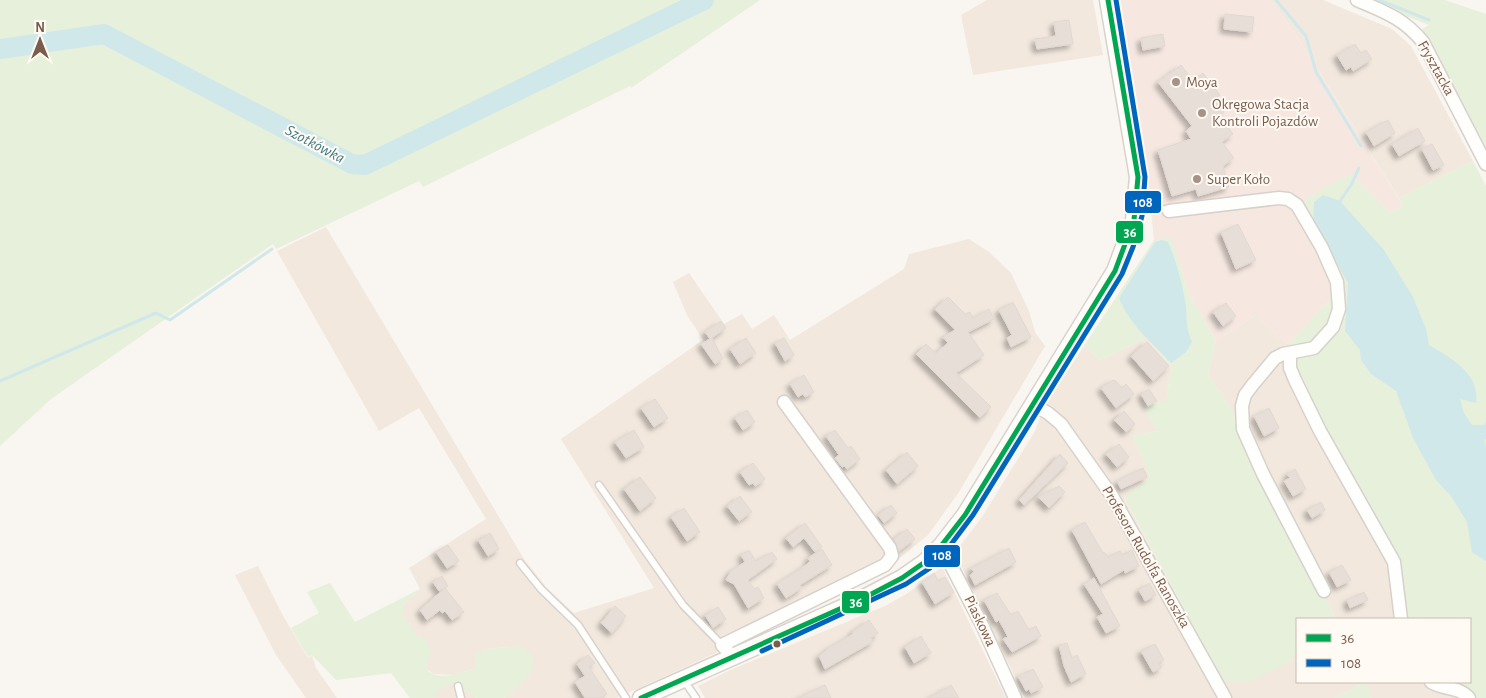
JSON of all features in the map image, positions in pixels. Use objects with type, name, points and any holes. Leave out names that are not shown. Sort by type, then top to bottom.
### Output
[{"type":"street","points":[[727,651],[902,578],[925,562],[941,546],[967,511],[1115,270],[1126,245],[1137,200],[1138,177],[1135,150],[1108,0]]},
{"type":"street","name":"Frysztacka","points":[[1357,0],[1401,20],[1423,42],[1486,164]]},
{"type":"street","points":[[1169,211],[1280,198],[1288,199],[1297,205],[1334,270],[1339,294],[1339,309],[1333,327],[1314,348],[1275,358],[1254,382],[1245,396],[1242,406],[1243,429],[1263,474],[1324,591]]},
{"type":"street","points":[[1290,354],[1290,368],[1295,380],[1333,454],[1394,562],[1401,618]]},
{"type":"street","points":[[641,698],[683,678],[727,651],[886,564],[892,556],[890,548],[784,402]]},
{"type":"street","name":"Profesora Rudolfa Ranoszka","points":[[1033,406],[1048,413],[1061,424],[1112,496],[1225,698]]},
{"type":"street","name":"Piaskowa","points":[[941,546],[983,626],[1015,698]]},
{"type":"street","points":[[1433,683],[1443,687],[1461,690],[1469,698]]},
{"type":"lane","points":[[1137,200],[1169,211]]},
{"type":"lane","points":[[599,485],[683,605],[727,651]]},
{"type":"lane","points":[[520,563],[541,589],[578,625],[626,698]]},
{"type":"lane","points":[[683,678],[696,698]]},
{"type":"lane","points":[[458,686],[462,698]]},
{"type":"shaded area","points":[[987,0],[1093,0],[1103,55],[973,75],[961,15]]},
{"type":"shaded area","points":[[1117,0],[1270,0],[1293,30],[1403,205],[1390,213],[1350,174],[1334,265],[1344,285],[1288,344],[1269,329],[1258,314],[1216,341],[1189,294],[1172,239],[1154,240],[1146,164]]},
{"type":"shaded area","points":[[1270,0],[1323,0],[1392,29],[1411,46],[1473,161],[1399,198],[1293,30]]},
{"type":"shaded area","points":[[326,227],[524,559],[547,588],[574,613],[654,588],[561,439],[703,340],[687,315],[673,282],[689,273],[724,324],[742,314],[752,329],[774,315],[790,340],[904,269],[909,254],[969,239],[989,252],[1011,273],[1029,311],[1035,332],[1045,346],[959,492],[928,535],[901,557],[882,563],[745,628],[740,628],[712,641],[718,650],[716,653],[617,698],[504,698],[513,692],[511,647],[487,649],[476,668],[454,675],[434,674],[426,669],[421,636],[418,638],[401,613],[403,606],[420,589],[409,568],[486,519],[419,408],[379,431],[277,251]]},
{"type":"shaded area","points":[[1258,314],[1269,329],[1288,344],[1329,438],[1401,566],[1403,583],[1396,618],[1335,618],[1241,436],[1230,407],[1208,374],[1216,341]]},
{"type":"shaded area","points":[[1146,338],[1172,367],[1167,393],[1169,400],[1145,409],[1157,431],[1133,436],[1150,477],[1124,498],[1223,681],[1293,660],[1292,656],[1296,654],[1296,683],[1363,683],[1334,698],[1025,698],[955,553],[982,517],[1034,433],[1046,404],[1084,346],[1100,360]]},
{"type":"shaded area","points":[[258,566],[282,614],[308,658],[312,656],[316,668],[337,698],[306,698],[276,655],[235,575]]},
{"type":"shaded area","points":[[942,567],[1006,698],[705,698],[698,686],[728,671],[885,606],[908,593]]},
{"type":"shaded area","points":[[460,682],[461,688],[476,698],[436,698],[436,690]]},
{"type":"shaded area","points":[[1365,683],[1426,683],[1459,698],[1372,698]]},
{"type":"green space","points":[[0,0],[760,0],[631,88],[630,86],[423,187],[419,181],[276,249],[273,244],[51,399],[0,446]]},
{"type":"green space","points":[[1365,0],[1445,0],[1486,14],[1486,147],[1422,29],[1429,25]]},
{"type":"green space","points":[[1473,161],[1486,186],[1486,698],[1459,698],[1426,683],[1471,683],[1471,618],[1396,618],[1403,583],[1401,566],[1329,438],[1288,344],[1344,285],[1309,218],[1304,199],[1350,174],[1390,213],[1403,205],[1399,198]]},
{"type":"green space","points":[[1172,238],[1189,294],[1216,341],[1208,374],[1230,407],[1241,436],[1335,618],[1296,618],[1296,654],[1292,656],[1293,660],[1250,681],[1223,681],[1124,497],[1150,477],[1133,436],[1157,431],[1145,409],[1145,405],[1168,400],[1167,393],[1172,367],[1146,338],[1100,360],[1084,346],[1154,240]]},
{"type":"green space","points":[[330,583],[355,622],[420,589],[403,606],[406,610],[402,613],[418,638],[422,636],[431,649],[426,669],[431,673],[443,676],[464,672],[476,668],[474,655],[487,649],[521,646],[534,657],[532,672],[513,692],[504,698],[476,698],[461,688],[459,682],[437,690],[436,698],[410,698],[391,673],[336,680],[312,655],[308,657],[291,628],[319,613],[307,592]]},
{"type":"green space","points":[[1365,683],[1372,698],[1334,698]]},
{"type":"water","points":[[1323,195],[1340,201],[1384,250],[1413,297],[1426,329],[1429,345],[1455,361],[1469,375],[1473,383],[1476,392],[1476,403],[1460,399],[1464,413],[1472,425],[1484,425],[1486,421],[1486,439],[1484,440],[1486,446],[1486,561],[1472,552],[1467,522],[1451,496],[1436,480],[1413,438],[1396,391],[1371,374],[1361,360],[1360,350],[1345,331],[1348,283],[1313,222],[1314,202]]},
{"type":"water","points":[[1162,240],[1168,242],[1179,273],[1185,299],[1188,329],[1192,342],[1186,352],[1171,363],[1135,325],[1119,298],[1155,242]]},
{"type":"building","points":[[1225,14],[1254,17],[1252,32],[1224,29]]},
{"type":"building","points":[[1069,20],[1073,44],[1037,49],[1035,39],[1056,36],[1054,22]]},
{"type":"building","points":[[1163,34],[1165,46],[1143,50],[1141,38]]},
{"type":"building","points":[[1355,44],[1361,53],[1366,50],[1372,59],[1353,71],[1351,67],[1346,70],[1337,55]]},
{"type":"building","points":[[1181,65],[1193,81],[1203,73],[1220,95],[1215,99],[1224,112],[1219,115],[1233,134],[1222,142],[1234,158],[1223,166],[1229,187],[1198,196],[1196,189],[1172,196],[1158,150],[1191,139],[1186,131],[1192,126],[1158,82]]},
{"type":"building","points":[[1388,120],[1395,133],[1374,146],[1366,132]]},
{"type":"building","points":[[1418,128],[1425,141],[1399,156],[1392,144]]},
{"type":"building","points":[[1432,144],[1444,165],[1433,170],[1422,149]]},
{"type":"building","points":[[1238,224],[1256,260],[1236,269],[1221,232]]},
{"type":"building","points":[[948,297],[965,314],[970,312],[973,318],[989,309],[994,319],[968,332],[984,355],[956,373],[991,407],[980,418],[916,354],[926,344],[936,353],[948,343],[943,337],[955,330],[935,309]]},
{"type":"building","points":[[1013,302],[1031,337],[1011,347],[1007,338],[1012,335],[999,310]]},
{"type":"building","points":[[1226,303],[1236,316],[1223,326],[1213,312]]},
{"type":"building","points":[[721,321],[726,328],[712,338],[723,359],[715,364],[701,344],[710,339],[705,332]]},
{"type":"building","points":[[746,338],[756,353],[740,364],[730,349]]},
{"type":"building","points":[[784,338],[794,355],[785,361],[775,343]]},
{"type":"building","points":[[1147,342],[1169,366],[1153,381],[1131,356]]},
{"type":"building","points":[[804,375],[814,392],[805,397],[803,394],[798,397],[790,384]]},
{"type":"building","points":[[1115,380],[1122,388],[1126,384],[1134,394],[1116,408],[1101,388]]},
{"type":"building","points":[[1149,389],[1157,401],[1148,406],[1141,394]]},
{"type":"building","points":[[655,399],[668,418],[654,427],[641,408]]},
{"type":"building","points":[[1269,408],[1279,428],[1264,436],[1254,416]]},
{"type":"building","points":[[747,410],[755,422],[743,430],[735,418]]},
{"type":"building","points":[[1124,411],[1135,424],[1126,432],[1114,420]]},
{"type":"building","points":[[634,430],[644,447],[626,458],[615,442]]},
{"type":"building","points":[[835,430],[848,448],[851,446],[860,459],[847,469],[844,466],[842,467],[835,458],[839,455],[826,436]]},
{"type":"building","points":[[1119,444],[1129,457],[1117,467],[1106,454]]},
{"type":"building","points":[[907,452],[918,466],[897,484],[886,470]]},
{"type":"building","points":[[1060,454],[1068,463],[1024,505],[1019,500]]},
{"type":"building","points":[[753,463],[765,479],[755,486],[753,483],[749,485],[740,472]]},
{"type":"building","points":[[1143,468],[1147,477],[1121,489],[1117,481]]},
{"type":"building","points":[[1295,469],[1306,489],[1293,496],[1284,481],[1290,478],[1287,474]]},
{"type":"building","points":[[640,477],[656,498],[640,511],[624,489]]},
{"type":"building","points":[[1059,486],[1065,492],[1049,508],[1038,497]]},
{"type":"building","points":[[740,496],[752,512],[739,521],[727,506]]},
{"type":"building","points":[[1321,502],[1325,510],[1312,518],[1307,510]]},
{"type":"building","points":[[891,505],[897,513],[884,523],[878,515]]},
{"type":"building","points":[[684,508],[700,532],[687,541],[671,517]]},
{"type":"building","points":[[1085,522],[1103,553],[1108,557],[1120,551],[1122,555],[1132,550],[1139,566],[1125,573],[1124,570],[1101,584],[1072,530]]},
{"type":"building","points":[[805,523],[822,547],[815,552],[804,538],[793,547],[786,538]]},
{"type":"building","points":[[907,529],[915,539],[899,551],[894,539]]},
{"type":"building","points":[[490,533],[499,549],[488,556],[478,540]]},
{"type":"building","points":[[448,545],[459,561],[447,568],[436,552]]},
{"type":"building","points":[[1009,548],[1016,562],[975,585],[970,575],[974,572],[971,568]]},
{"type":"building","points":[[822,549],[832,565],[800,585],[802,588],[786,598],[777,584],[806,565],[810,561],[808,558]]},
{"type":"building","points":[[749,550],[756,561],[772,552],[777,559],[748,580],[754,589],[758,587],[764,598],[748,608],[734,584],[726,580],[731,571],[745,562],[741,555]]},
{"type":"building","points":[[1342,565],[1351,580],[1337,587],[1329,572]]},
{"type":"building","points":[[934,573],[938,581],[945,577],[954,592],[935,604],[922,582]]},
{"type":"building","points":[[442,576],[448,586],[439,591],[433,582]]},
{"type":"building","points":[[1094,578],[1120,626],[1106,633],[1097,617],[1103,614],[1084,584]]},
{"type":"building","points":[[1149,583],[1156,595],[1145,601],[1139,590]]},
{"type":"building","points":[[445,588],[464,612],[452,620],[445,611],[442,613],[440,610],[427,620],[420,610]]},
{"type":"building","points":[[1364,592],[1368,600],[1350,608],[1347,600]]},
{"type":"building","points":[[997,593],[1011,615],[1018,611],[1029,630],[1036,626],[1041,636],[1012,652],[1003,639],[1008,637],[999,620],[996,622],[984,600]]},
{"type":"building","points":[[615,606],[626,616],[612,633],[601,623]]},
{"type":"building","points":[[718,607],[726,619],[713,628],[705,615]]},
{"type":"building","points":[[869,620],[878,633],[871,638],[874,641],[825,669],[819,656],[830,647],[853,634],[852,632]]},
{"type":"building","points":[[921,636],[931,653],[914,663],[905,647]]},
{"type":"building","points":[[1067,643],[1072,658],[1077,655],[1086,674],[1071,682],[1064,666],[1059,645]]},
{"type":"building","points":[[1155,644],[1164,660],[1159,663],[1161,668],[1153,672],[1141,651]]},
{"type":"building","points":[[588,655],[595,663],[589,667],[607,694],[601,698],[585,698],[575,682],[585,676],[577,664]]},
{"type":"building","points":[[1033,669],[1043,687],[1031,693],[1029,689],[1026,691],[1018,676]]},
{"type":"building","points":[[825,685],[831,698],[797,698]]},
{"type":"building","points":[[951,685],[959,698],[929,698]]},
{"type":"waterway","name":"Szotkówka","points":[[0,49],[104,34],[352,164],[365,165],[704,0]]},
{"type":"waterway","points":[[1276,0],[1306,36],[1316,72],[1361,146]]},
{"type":"waterway","points":[[1379,0],[1429,20]]},
{"type":"waterway","points":[[1340,201],[1351,185],[1359,168]]},
{"type":"waterway","points":[[0,381],[156,313],[170,320],[272,249]]},
{"type":"transit line","name":"36","points":[[641,698],[862,599],[902,578],[925,562],[941,546],[965,515],[1115,271],[1134,220],[1138,177],[1108,0]]},
{"type":"transit line","name":"108","points":[[762,651],[906,584],[930,568],[946,551],[973,515],[1122,274],[1133,247],[1142,216],[1145,177],[1116,0]]},
{"type":"place","name":"Moya","points":[[1176,82]]},
{"type":"place","name":"Okręgowa Stacja Kontroli Pojazdów","points":[[1202,113]]},
{"type":"place","name":"Super Koło","points":[[1197,179]]}]
